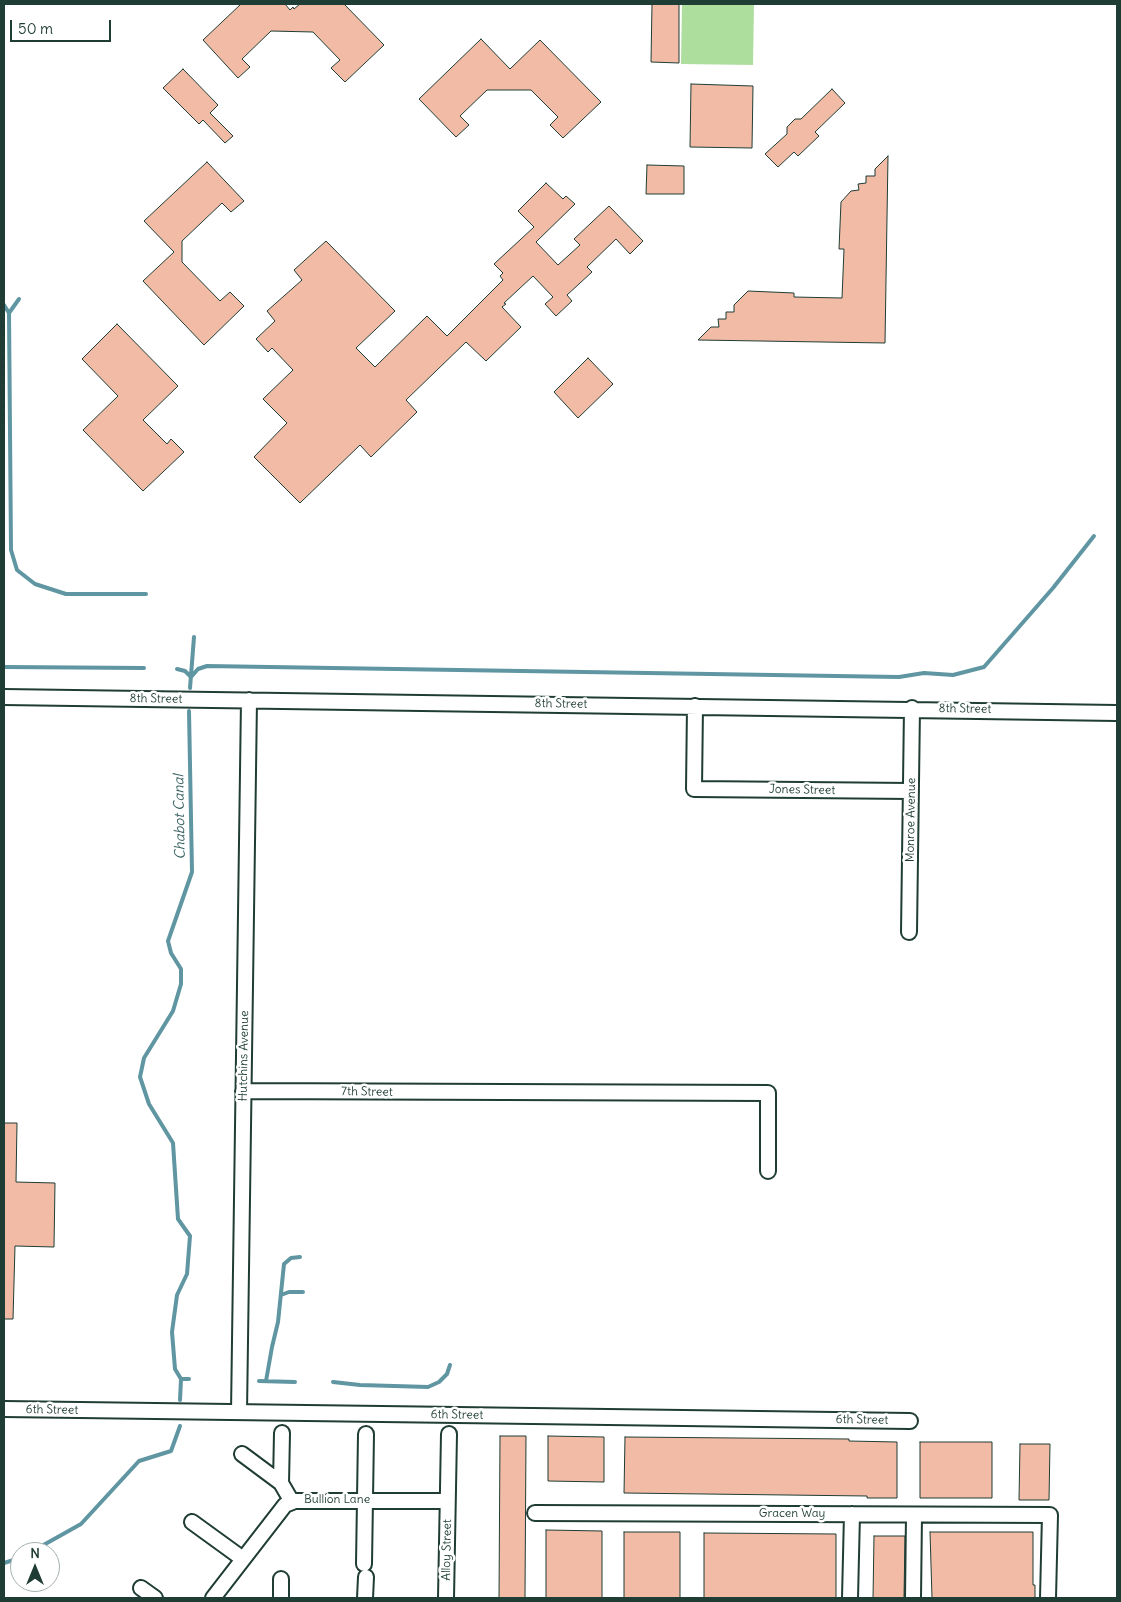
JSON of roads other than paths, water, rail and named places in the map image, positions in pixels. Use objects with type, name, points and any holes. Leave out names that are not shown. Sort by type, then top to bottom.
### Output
[{"type":"street","name":"8th Street","points":[[4,697],[912,708],[1117,713]]},
{"type":"street","name":"Hutchins Avenue","points":[[239,1412],[249,700]]},
{"type":"street","name":"Jones Street","points":[[695,706],[694,789],[911,792]]},
{"type":"street","name":"Monroe Avenue","points":[[909,932],[912,708]]},
{"type":"street","name":"7th Street","points":[[243,1091],[768,1093],[768,1171]]},
{"type":"street","name":"6th Street","points":[[4,1409],[910,1421]]},
{"type":"street","points":[[281,1483],[282,1433]]},
{"type":"street","points":[[365,1598],[366,1434]]},
{"type":"street","name":"Alloy Street","points":[[446,1598],[449,1434]]},
{"type":"street","points":[[242,1454],[281,1483],[292,1502]]},
{"type":"street","name":"Bullion Lane","points":[[212,1598],[285,1505],[292,1502],[308,1500],[447,1501]]},
{"type":"street","name":"Gracen Way","points":[[535,1513],[1050,1515],[1048,1598]]},
{"type":"street","points":[[850,1598],[852,1514]]},
{"type":"street","points":[[913,1598],[914,1515]]},
{"type":"street","points":[[192,1522],[243,1559]]},
{"type":"street","points":[[281,1598],[282,1579]]},
{"type":"street","points":[[141,1588],[155,1598]]},
{"type":"waterway","points":[[19,299],[9,313],[11,550],[17,570],[35,584],[66,594],[146,594]]},
{"type":"waterway","points":[[4,305],[9,313]]},
{"type":"waterway","points":[[191,677],[198,669],[207,666],[899,677],[924,673],[953,675],[984,667],[1053,588],[1094,536]]},
{"type":"waterway","points":[[190,688],[194,637]]},
{"type":"waterway","points":[[4,667],[144,668]]},
{"type":"waterway","points":[[177,669],[185,671],[191,677]]},
{"type":"waterway","name":"Chabot Canal","points":[[180,1400],[181,1379],[175,1369],[172,1332],[177,1295],[187,1274],[190,1236],[178,1219],[173,1143],[149,1104],[140,1077],[144,1058],[173,1011],[181,984],[181,969],[171,953],[168,941],[192,872],[189,711]]},
{"type":"waterway","points":[[266,1381],[278,1322],[284,1264],[291,1258],[300,1257]]},
{"type":"waterway","points":[[281,1295],[289,1292],[303,1292]]},
{"type":"waterway","points":[[333,1382],[360,1385],[428,1387],[439,1382],[447,1374],[450,1365]]},
{"type":"waterway","points":[[181,1379],[189,1379]]},
{"type":"waterway","points":[[259,1381],[295,1382]]},
{"type":"waterway","name":"Chabot Canal","points":[[49,1542],[81,1524],[139,1461],[171,1451],[180,1426]]},
{"type":"waterway","name":"Chabot Canal","points":[[4,1563],[10,1561]]}]
